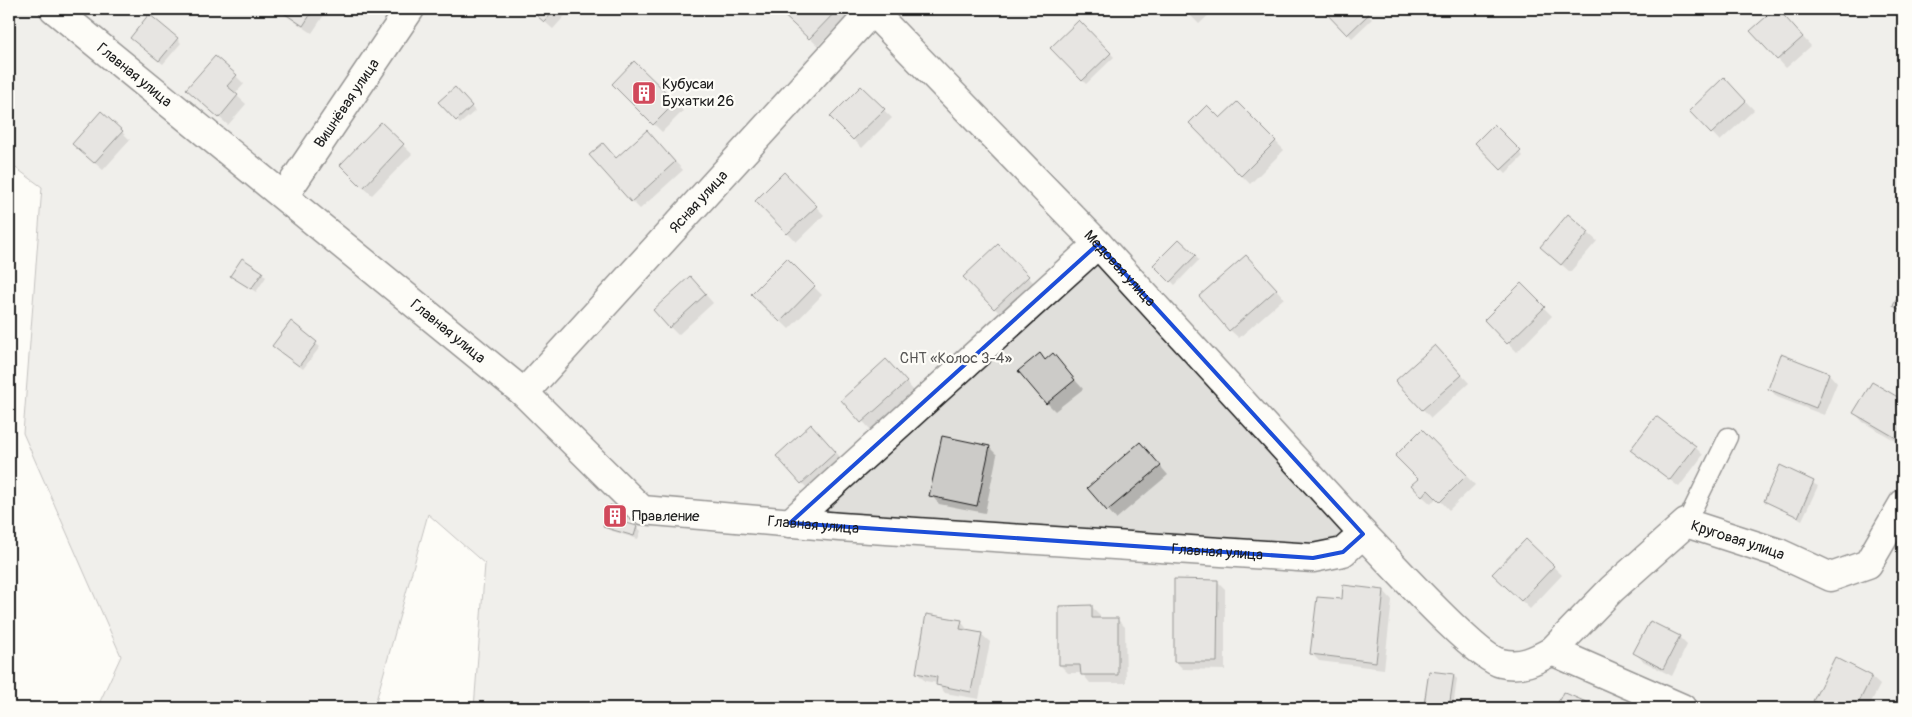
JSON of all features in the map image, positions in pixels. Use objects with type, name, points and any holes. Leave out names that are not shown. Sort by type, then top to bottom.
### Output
[{"type":"street","name":"Главная улица","points":[[54,9],[524,393],[642,510],[790,523],[1313,558],[1342,552],[1363,534]]},
{"type":"street","name":"Вишнёвая улица","points":[[284,196],[410,9]]},
{"type":"street","name":"Медовая улица","points":[[871,10],[1098,244],[1363,534]]},
{"type":"street","name":"Ясная улица","points":[[524,393],[871,10]]},
{"type":"street","points":[[790,523],[1098,244]]},
{"type":"street","name":"Круговая улица","points":[[1552,651],[1612,589],[1686,523],[1779,553],[1831,577],[1868,564],[1903,504]]},
{"type":"street","points":[[1363,534],[1472,645],[1500,663],[1530,664],[1552,651],[1682,708]]},
{"type":"lane","points":[[1686,523],[1728,437]]},
{"type":"highlighted area","points":[[1098,244],[1363,534],[1343,552],[1313,558],[790,523]]},
{"type":"green space","name":"СНТ «Колос 3-4»","points":[[9,9],[1903,9],[1903,708],[474,708],[485,564],[428,514],[374,708],[97,708],[121,656],[23,433],[42,187],[9,163]]},
{"type":"building","points":[[278,9],[314,9],[303,26]]},
{"type":"building","points":[[529,9],[556,9],[544,22]]},
{"type":"building","points":[[777,9],[838,9],[809,39]]},
{"type":"building","points":[[1326,9],[1364,9],[1369,14],[1347,35],[1324,11]]},
{"type":"building","points":[[1775,9],[1778,9],[1803,37],[1777,60],[1750,31]]},
{"type":"building","points":[[149,14],[178,38],[159,61],[130,38]]},
{"type":"building","points":[[1079,20],[1111,53],[1082,81],[1050,48]]},
{"type":"building","points":[[215,56],[237,75],[227,86],[238,95],[219,118],[186,89]]},
{"type":"building","name":"Кубусаи Бухатки 26","points":[[634,61],[676,102],[653,125],[612,84]]},
{"type":"building","points":[[1724,77],[1746,101],[1711,134],[1689,111]]},
{"type":"building","points":[[861,86],[885,109],[853,140],[830,117]]},
{"type":"building","points":[[455,87],[472,106],[456,121],[438,102]]},
{"type":"building","points":[[1237,102],[1276,141],[1241,176],[1189,123],[1207,105],[1220,118]]},
{"type":"building","points":[[101,111],[123,131],[94,163],[72,144]]},
{"type":"building","points":[[381,122],[404,144],[363,188],[340,165]]},
{"type":"building","points":[[1494,124],[1521,151],[1501,170],[1475,143]]},
{"type":"building","points":[[647,130],[675,162],[631,202],[589,155],[603,143],[616,158]]},
{"type":"building","points":[[784,172],[817,206],[787,234],[755,201]]},
{"type":"building","points":[[1568,214],[1589,232],[1561,265],[1540,247]]},
{"type":"building","points":[[1179,239],[1196,255],[1170,282],[1153,265]]},
{"type":"building","points":[[998,244],[1029,276],[994,309],[963,277]]},
{"type":"building","points":[[1246,255],[1277,289],[1229,331],[1199,296]]},
{"type":"building","points":[[242,258],[263,272],[251,289],[230,276]]},
{"type":"building","points":[[787,258],[815,286],[780,322],[751,294]]},
{"type":"building","points":[[690,276],[706,294],[669,328],[653,310]]},
{"type":"building","points":[[1521,283],[1545,307],[1507,344],[1484,320]]},
{"type":"building","points":[[1903,286],[1903,311],[1893,306]]},
{"type":"building","points":[[291,321],[317,342],[299,366],[272,346]]},
{"type":"building","points":[[1435,345],[1462,375],[1422,410],[1395,381]]},
{"type":"building","points":[[1040,353],[1045,360],[1053,353],[1075,380],[1046,404],[1018,371]]},
{"type":"building","points":[[1781,354],[1829,373],[1816,408],[1768,389]]},
{"type":"building","points":[[886,359],[907,382],[861,423],[841,400]]},
{"type":"building","points":[[1872,382],[1903,400],[1903,442],[1853,413]]},
{"type":"building","points":[[1656,416],[1696,446],[1670,480],[1630,450]]},
{"type":"building","points":[[811,424],[836,452],[801,484],[776,456]]},
{"type":"building","points":[[1422,429],[1467,475],[1440,502],[1428,490],[1422,497],[1411,485],[1418,479],[1395,456]]},
{"type":"building","points":[[942,436],[990,446],[977,506],[929,496]]},
{"type":"building","points":[[1140,442],[1161,466],[1107,511],[1087,488]]},
{"type":"building","points":[[1780,465],[1814,481],[1798,517],[1764,501]]},
{"type":"building","name":"Правление","points":[[610,505],[626,510],[623,522],[637,526],[634,536],[603,527]]},
{"type":"building","points":[[1526,539],[1554,566],[1521,601],[1492,574]]},
{"type":"building","points":[[1174,579],[1218,580],[1217,662],[1174,662]]},
{"type":"building","points":[[1343,585],[1384,590],[1376,662],[1310,654],[1317,597],[1342,599]]},
{"type":"building","points":[[1092,605],[1092,618],[1118,618],[1118,675],[1081,675],[1080,665],[1059,665],[1059,606]]},
{"type":"building","points":[[926,614],[962,620],[960,629],[982,633],[971,692],[936,685],[937,677],[916,673]]},
{"type":"building","points":[[1650,621],[1680,636],[1663,669],[1633,653]]},
{"type":"building","points":[[1835,657],[1872,676],[1856,708],[1828,708],[1813,701]]},
{"type":"building","points":[[1429,671],[1454,674],[1449,708],[1424,705]]},
{"type":"building","points":[[1563,692],[1593,705],[1591,708],[1545,708],[1548,703],[1556,707]]},
{"type":"place","name":"Кубусаи Бухатки 26","points":[[644,93]]},
{"type":"place","name":"Правление","points":[[615,516]]}]
